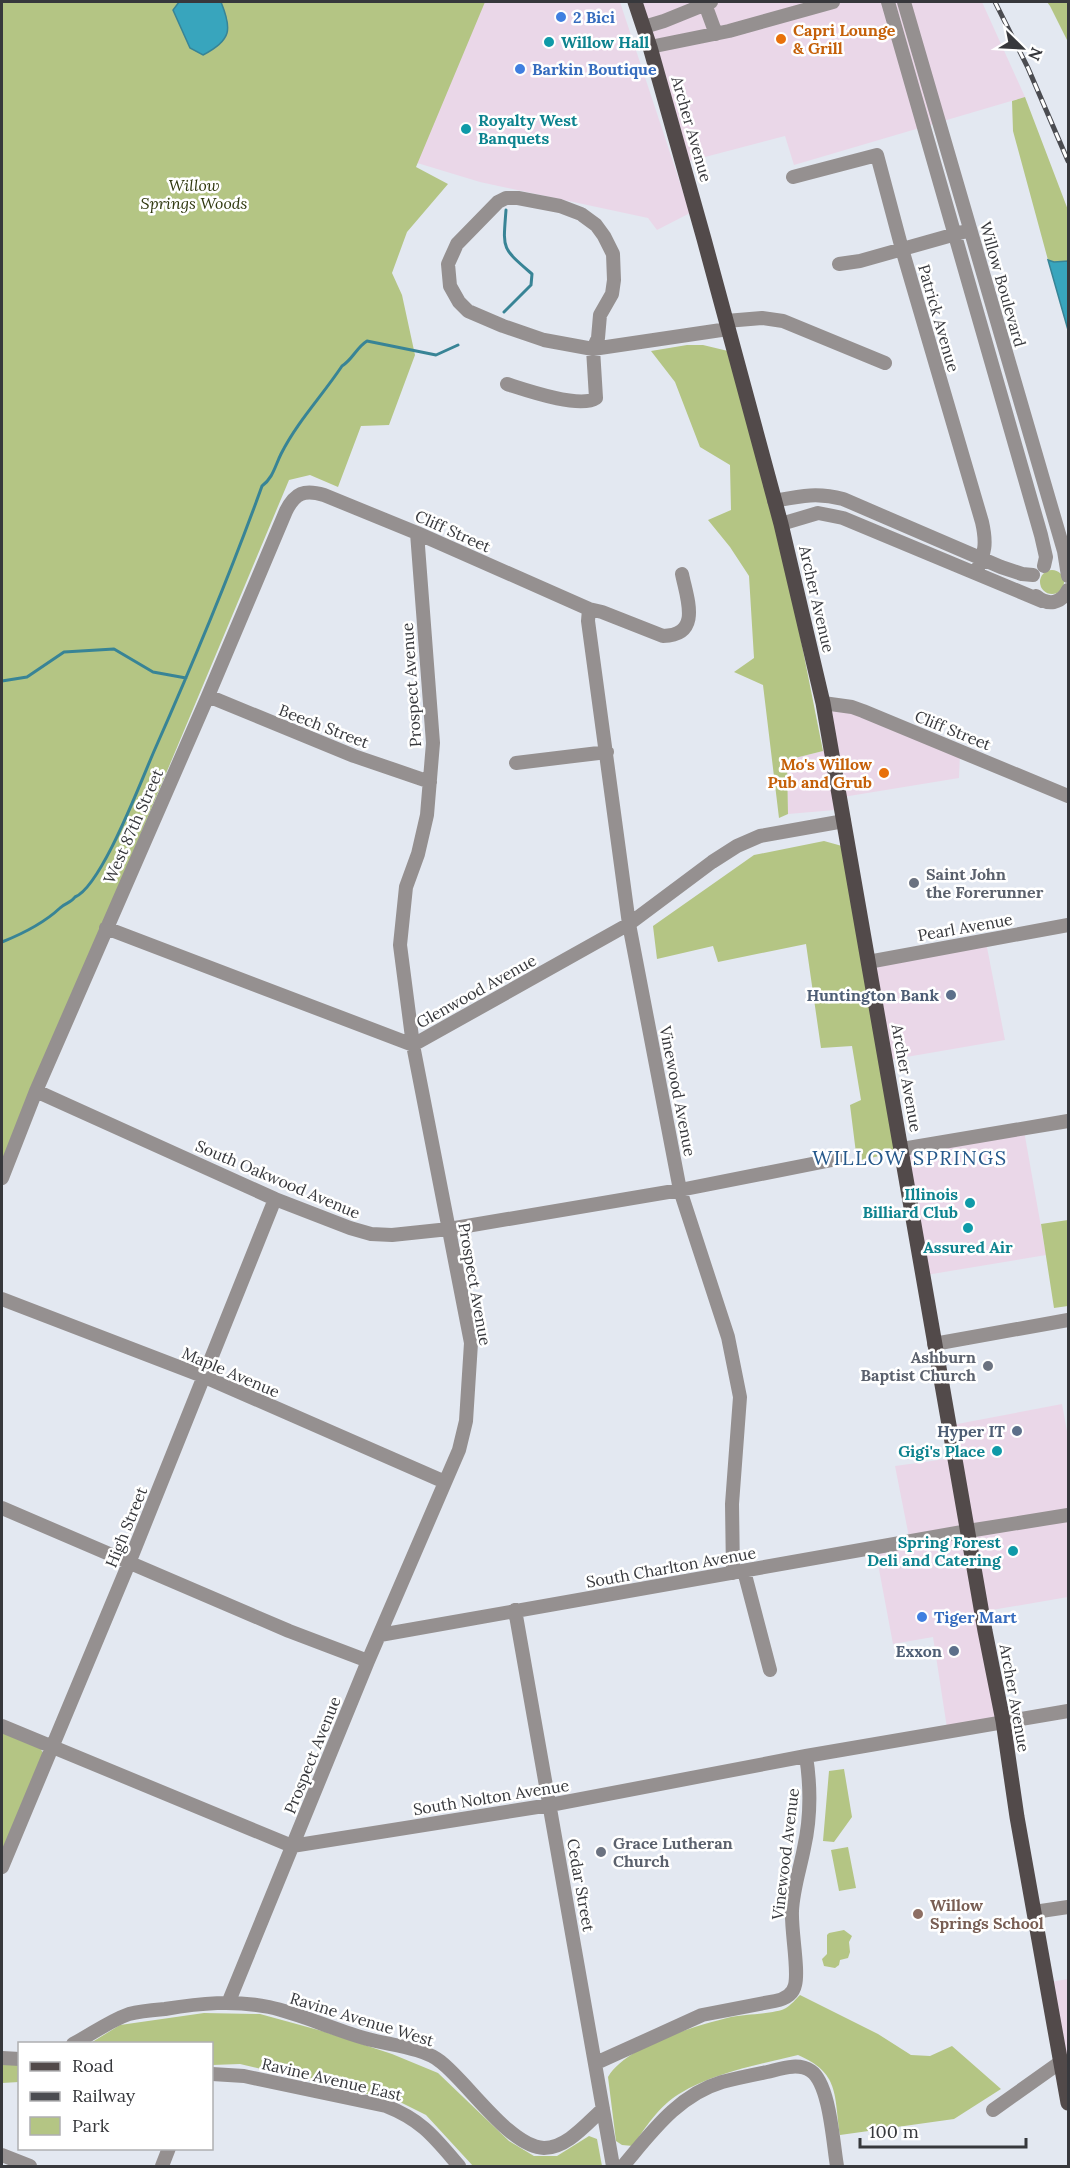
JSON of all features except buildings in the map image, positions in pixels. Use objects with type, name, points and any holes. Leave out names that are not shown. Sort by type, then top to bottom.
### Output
[{"type":"main road","name":"Archer Avenue","points":[[636,2],[781,524],[823,703],[934,1344],[1003,1721],[1017,1817],[1068,2103]]},
{"type":"street","points":[[650,46],[716,34],[833,2]]},
{"type":"street","name":"Willow Boulevard","points":[[888,2],[1041,535],[1046,557],[1044,566]]},
{"type":"street","name":"Willow Boulevard","points":[[904,2],[1064,551],[1068,576]]},
{"type":"street","points":[[644,27],[669,20],[708,3],[716,34]]},
{"type":"street","name":"Patrick Avenue","points":[[793,177],[877,155],[986,538],[986,550],[976,573]]},
{"type":"street","points":[[507,384],[562,399],[592,401],[596,398],[593,350],[598,338],[600,315],[612,294],[614,280],[613,254],[596,225],[581,214],[560,206],[507,198],[498,202],[463,236],[452,253],[448,275],[450,286],[459,302],[468,311],[528,335],[563,345],[593,350],[762,318],[783,321],[885,363]]},
{"type":"street","points":[[839,264],[860,261],[970,230]]},
{"type":"street","name":"Cliff Street","points":[[301,492],[324,495],[417,533],[589,609],[663,636],[674,636],[688,624],[690,613],[682,574]]},
{"type":"street","name":"West 87th Street","points":[[2,1178],[36,1091],[286,511],[296,495],[301,492]]},
{"type":"street","points":[[774,501],[815,494],[843,499],[1022,574],[1034,575]]},
{"type":"street","points":[[781,524],[807,515],[830,514],[1042,601],[1063,604],[1062,599],[1068,590]]},
{"type":"street","name":"Prospect Avenue","points":[[229,2001],[368,1661],[459,1450],[466,1421],[471,1343],[413,1045],[400,945],[406,887],[418,854],[428,815],[433,743],[417,533]]},
{"type":"street","points":[[1042,601],[1034,593],[1032,581],[1034,575],[1044,566],[1056,565],[1068,576]]},
{"type":"street","name":"Vinewood Avenue","points":[[589,609],[588,621],[629,924],[680,1190],[728,1337],[740,1396],[732,1504],[738,1572],[770,1670]]},
{"type":"street","name":"Beech Street","points":[[208,696],[354,756],[430,782]]},
{"type":"street","name":"Cliff Street","points":[[823,703],[863,711],[1068,796]]},
{"type":"street","points":[[516,764],[607,752]]},
{"type":"street","name":"Glenwood Avenue","points":[[106,928],[413,1045],[629,924],[737,846],[760,836],[844,821]]},
{"type":"street","name":"Pearl Avenue","points":[[868,962],[1068,925]]},
{"type":"street","name":"South Oakwood Avenue","points":[[36,1091],[275,1199],[371,1234],[392,1235],[449,1229],[680,1190],[837,1159]]},
{"type":"street","points":[[902,1149],[1068,1121]]},
{"type":"street","name":"High Street","points":[[2,1867],[129,1563],[275,1199]]},
{"type":"street","name":"Maple Avenue","points":[[2,1299],[205,1377],[445,1482]]},
{"type":"street","points":[[934,1344],[1068,1320]]},
{"type":"street","points":[[2,1508],[289,1631],[368,1661]]},
{"type":"street","name":"South Charlton Avenue","points":[[380,1635],[1068,1515]]},
{"type":"street","name":"Cedar Street","points":[[515,1610],[613,2166]]},
{"type":"street","name":"South Nolton Avenue","points":[[292,1846],[550,1805],[806,1756],[1068,1711]]},
{"type":"street","points":[[2,1726],[292,1846]]},
{"type":"street","name":"Vinewood Avenue","points":[[596,2063],[702,2015],[785,1999],[792,1992],[796,1983],[792,1922],[793,1892],[804,1849],[810,1796],[806,1756]]},
{"type":"street","points":[[1034,1912],[1068,1907]]},
{"type":"street","name":"Ravine Avenue West","points":[[75,2042],[110,2022],[131,2014],[229,2001],[269,2007],[362,2038],[421,2051],[440,2061],[511,2133],[528,2145],[544,2148],[558,2145],[574,2135],[603,2109]]},
{"type":"street","points":[[2,2058],[18,2059]]},
{"type":"street","points":[[993,2110],[1062,2061]]},
{"type":"street","points":[[623,2166],[658,2124],[678,2106],[698,2093],[720,2083],[792,2066],[811,2071],[823,2087],[837,2166]]},
{"type":"street","name":"Ravine Avenue East","points":[[213,2074],[244,2076],[386,2106],[407,2114],[429,2132],[459,2166]]},
{"type":"street","points":[[162,2166],[168,2150]]},
{"type":"street","points":[[2,2155],[30,2166]]},
{"type":"shaded area","points":[[478,2],[620,2],[690,213],[657,230],[648,218],[480,182],[414,162]]},
{"type":"shaded area","points":[[641,2],[982,2],[1025,97],[794,165],[785,136],[686,162]]},
{"type":"shaded area","points":[[826,698],[960,753],[959,778],[843,797],[835,810],[788,814],[787,760],[823,751]]},
{"type":"shaded area","points":[[985,937],[1005,1040],[889,1060],[872,958]]},
{"type":"shaded area","points":[[1023,1125],[1046,1255],[926,1275],[904,1146]]},
{"type":"shaded area","points":[[1062,1404],[1068,1437],[1068,1597],[986,1611],[952,1425]]},
{"type":"shaded area","points":[[953,1458],[1000,1719],[947,1728],[933,1637],[893,1644],[875,1548],[910,1542],[895,1466]]},
{"type":"shaded area","points":[[1068,1979],[1068,2089],[1050,1982]]},
{"type":"green space","name":"Willow Springs Woods","points":[[2,2],[485,2],[416,167],[448,184],[407,232],[392,273],[402,295],[415,355],[389,425],[361,426],[338,487],[310,475],[289,480],[2,1165]]},
{"type":"green space","points":[[1047,2],[1068,2],[1068,42],[1050,6]]},
{"type":"green space","points":[[1025,97],[1068,210],[1068,261],[1048,260],[1013,131],[1012,101]]},
{"type":"green space","points":[[687,345],[703,345],[728,351],[785,560],[823,751],[787,760],[788,814],[779,818],[763,685],[734,672],[754,658],[749,576],[730,547],[708,520],[731,510],[730,465],[700,447],[675,382],[651,351]]},
{"type":"green space","points":[[1052,570],[1057,571],[1063,577],[1063,587],[1057,593],[1052,594],[1047,593],[1041,587],[1040,582],[1041,577],[1047,571]]},
{"type":"green space","points":[[824,841],[842,846],[897,1152],[857,1161],[850,1105],[861,1100],[852,1046],[821,1048],[806,944],[718,962],[713,946],[657,959],[653,926],[754,855]]},
{"type":"green space","points":[[1068,1220],[1068,1306],[1054,1308],[1041,1224]]},
{"type":"green space","points":[[2,1730],[39,1746],[43,1753],[2,1852]]},
{"type":"green space","points":[[844,1769],[852,1817],[834,1842],[823,1841],[829,1771]]},
{"type":"green space","points":[[848,1847],[856,1888],[839,1891],[831,1850]]},
{"type":"green space","points":[[844,1930],[852,1936],[849,1942],[848,1958],[840,1960],[839,1965],[835,1968],[824,1966],[822,1959],[827,1954],[827,1935]]},
{"type":"green space","points":[[800,1995],[878,2034],[911,2055],[930,2056],[952,2046],[1001,2089],[954,2119],[840,2135],[835,2097],[828,2078],[812,2062],[798,2055],[737,2070],[693,2086],[665,2104],[633,2146],[622,2145],[616,2141],[608,2077],[630,2055],[663,2038],[699,2026],[731,2017],[781,2010]]},
{"type":"green space","points":[[204,2013],[260,2014],[322,2031],[392,2054],[438,2073],[509,2141],[534,2156],[557,2156],[589,2136],[597,2139],[602,2166],[473,2166],[426,2115],[400,2102],[240,2064],[213,2065],[213,2042],[92,2042],[120,2025]]},
{"type":"green space","points":[[2,2064],[18,2065],[18,2082],[2,2083]]},
{"type":"water","points":[[179,2],[221,2],[227,20],[227,33],[213,50],[203,55],[190,48],[173,10]]},
{"type":"water","points":[[1048,260],[1068,261],[1068,330]]},
{"type":"waterway","points":[[504,312],[531,285],[532,274],[514,258],[506,247],[504,233],[506,210]]},
{"type":"waterway","points":[[2,942],[25,932],[72,901],[86,889],[109,853],[224,586],[262,486],[271,476],[294,431],[342,366],[367,341],[436,355],[458,345]]},
{"type":"waterway","points":[[2,681],[27,677],[64,652],[114,649],[153,672],[186,678]]},
{"type":"railway","points":[[995,2],[1028,68],[1068,161]]},
{"type":"place","name":"2 Bici","points":[[561,17]]},
{"type":"place","name":"Capri Lounge & Grill","points":[[781,39]]},
{"type":"place","name":"Willow Hall","points":[[549,42]]},
{"type":"place","name":"Barkin Boutique","points":[[520,69]]},
{"type":"place","name":"Royalty West Banquets","points":[[466,129]]},
{"type":"place","name":"Mo's Willow Pub and Grub","points":[[884,773]]},
{"type":"place","name":"Saint John the Forerunner","points":[[914,883]]},
{"type":"place","name":"Huntington Bank","points":[[951,995]]},
{"type":"place","name":"Illinois Billiard Club","points":[[970,1203]]},
{"type":"place","name":"Assured Air","points":[[968,1228]]},
{"type":"place","name":"Ashburn Baptist Church","points":[[988,1366]]},
{"type":"place","name":"Hyper IT","points":[[1017,1431]]},
{"type":"place","name":"Gigi's Place","points":[[997,1451]]},
{"type":"place","name":"Spring Forest Deli and Catering","points":[[1013,1551]]},
{"type":"place","name":"Tiger Mart","points":[[922,1617]]},
{"type":"place","name":"Exxon","points":[[954,1651]]},
{"type":"place","name":"Grace Lutheran Church","points":[[601,1852]]},
{"type":"place","name":"Willow Springs School","points":[[918,1914]]},
{"type":"district","name":"WILLOW SPRINGS","points":[[910,1157]]}]
